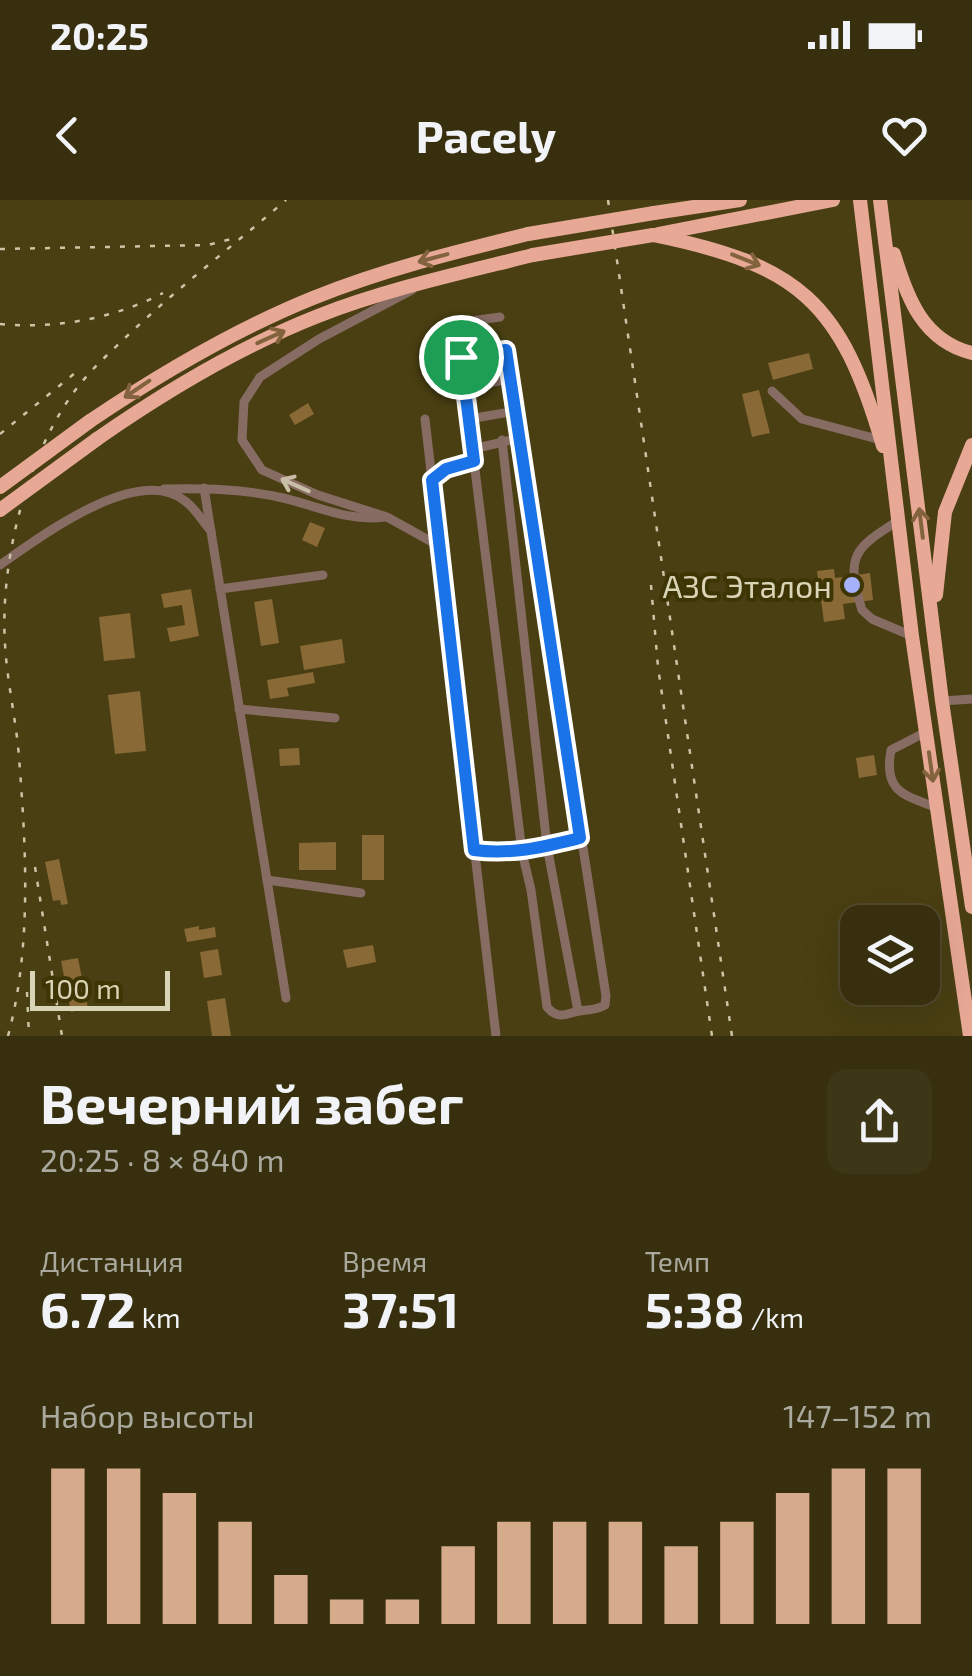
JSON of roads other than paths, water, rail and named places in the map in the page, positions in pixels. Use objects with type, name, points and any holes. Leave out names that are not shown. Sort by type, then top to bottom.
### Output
[{"type":"highway","points":[[654,214],[697,200]]},
{"type":"highway","points":[[0,487],[151,380],[313,298],[426,259],[528,234],[740,200]]},
{"type":"highway","points":[[0,510],[162,394],[232,355],[319,316],[432,280],[533,255],[833,200]]},
{"type":"highway","points":[[860,200],[912,636],[970,1036]]},
{"type":"highway","points":[[881,206],[902,284],[918,316],[942,340],[972,353]]},
{"type":"highway","points":[[881,206],[942,700],[972,907]]},
{"type":"highway","points":[[652,235],[709,246],[757,263],[788,282],[822,312],[848,348],[865,386],[895,485]]},
{"type":"highway","points":[[933,620],[945,512],[972,445]]},
{"type":"street","points":[[432,280],[319,339],[260,376],[244,402],[240,422],[242,440],[262,470],[318,495],[387,517],[441,548]]},
{"type":"street","points":[[461,357],[506,350],[606,996],[605,1005],[597,1010],[562,1016],[547,1007],[522,852],[473,449],[461,357],[457,324],[500,317]]},
{"type":"street","points":[[465,388],[511,379]]},
{"type":"street","points":[[772,391],[802,419],[882,440]]},
{"type":"street","points":[[469,418],[516,411]]},
{"type":"street","points":[[425,419],[496,1036]]},
{"type":"street","points":[[473,449],[520,438]]},
{"type":"street","points":[[502,440],[548,846],[578,1011]]},
{"type":"street","points":[[432,480],[446,469],[474,461]]},
{"type":"street","points":[[204,488],[286,998]]},
{"type":"street","points":[[0,565],[90,508],[122,495],[156,489],[236,488],[332,514],[387,517]]},
{"type":"street","points":[[156,489],[184,500],[212,534]]},
{"type":"street","points":[[899,520],[862,545],[854,559],[862,610],[912,636]]},
{"type":"street","points":[[220,589],[323,575]]},
{"type":"street","points":[[942,700],[972,699]]},
{"type":"street","points":[[239,709],[335,718]]},
{"type":"street","points":[[926,732],[891,750],[892,781],[898,792],[937,808]]},
{"type":"street","points":[[474,850],[522,852],[580,838]]},
{"type":"street","points":[[266,880],[361,893]]},
{"type":"railway","points":[[8,1036],[21,968],[25,862],[4,614],[11,550],[28,485],[53,425],[88,375],[164,302],[286,200]]},
{"type":"railway","points":[[608,200],[732,1036]]},
{"type":"railway","points":[[0,249],[208,245],[235,238]]},
{"type":"railway","points":[[0,324],[84,320],[124,310],[163,293]]},
{"type":"railway","points":[[0,434],[80,369]]},
{"type":"railway","points":[[651,585],[658,667],[712,1036]]},
{"type":"railway","points":[[35,867],[62,1036]]},
{"type":"railway","points":[[27,992],[29,1036]]},
{"type":"place","name":"АЗС Эталон","points":[[852,585]]}]
